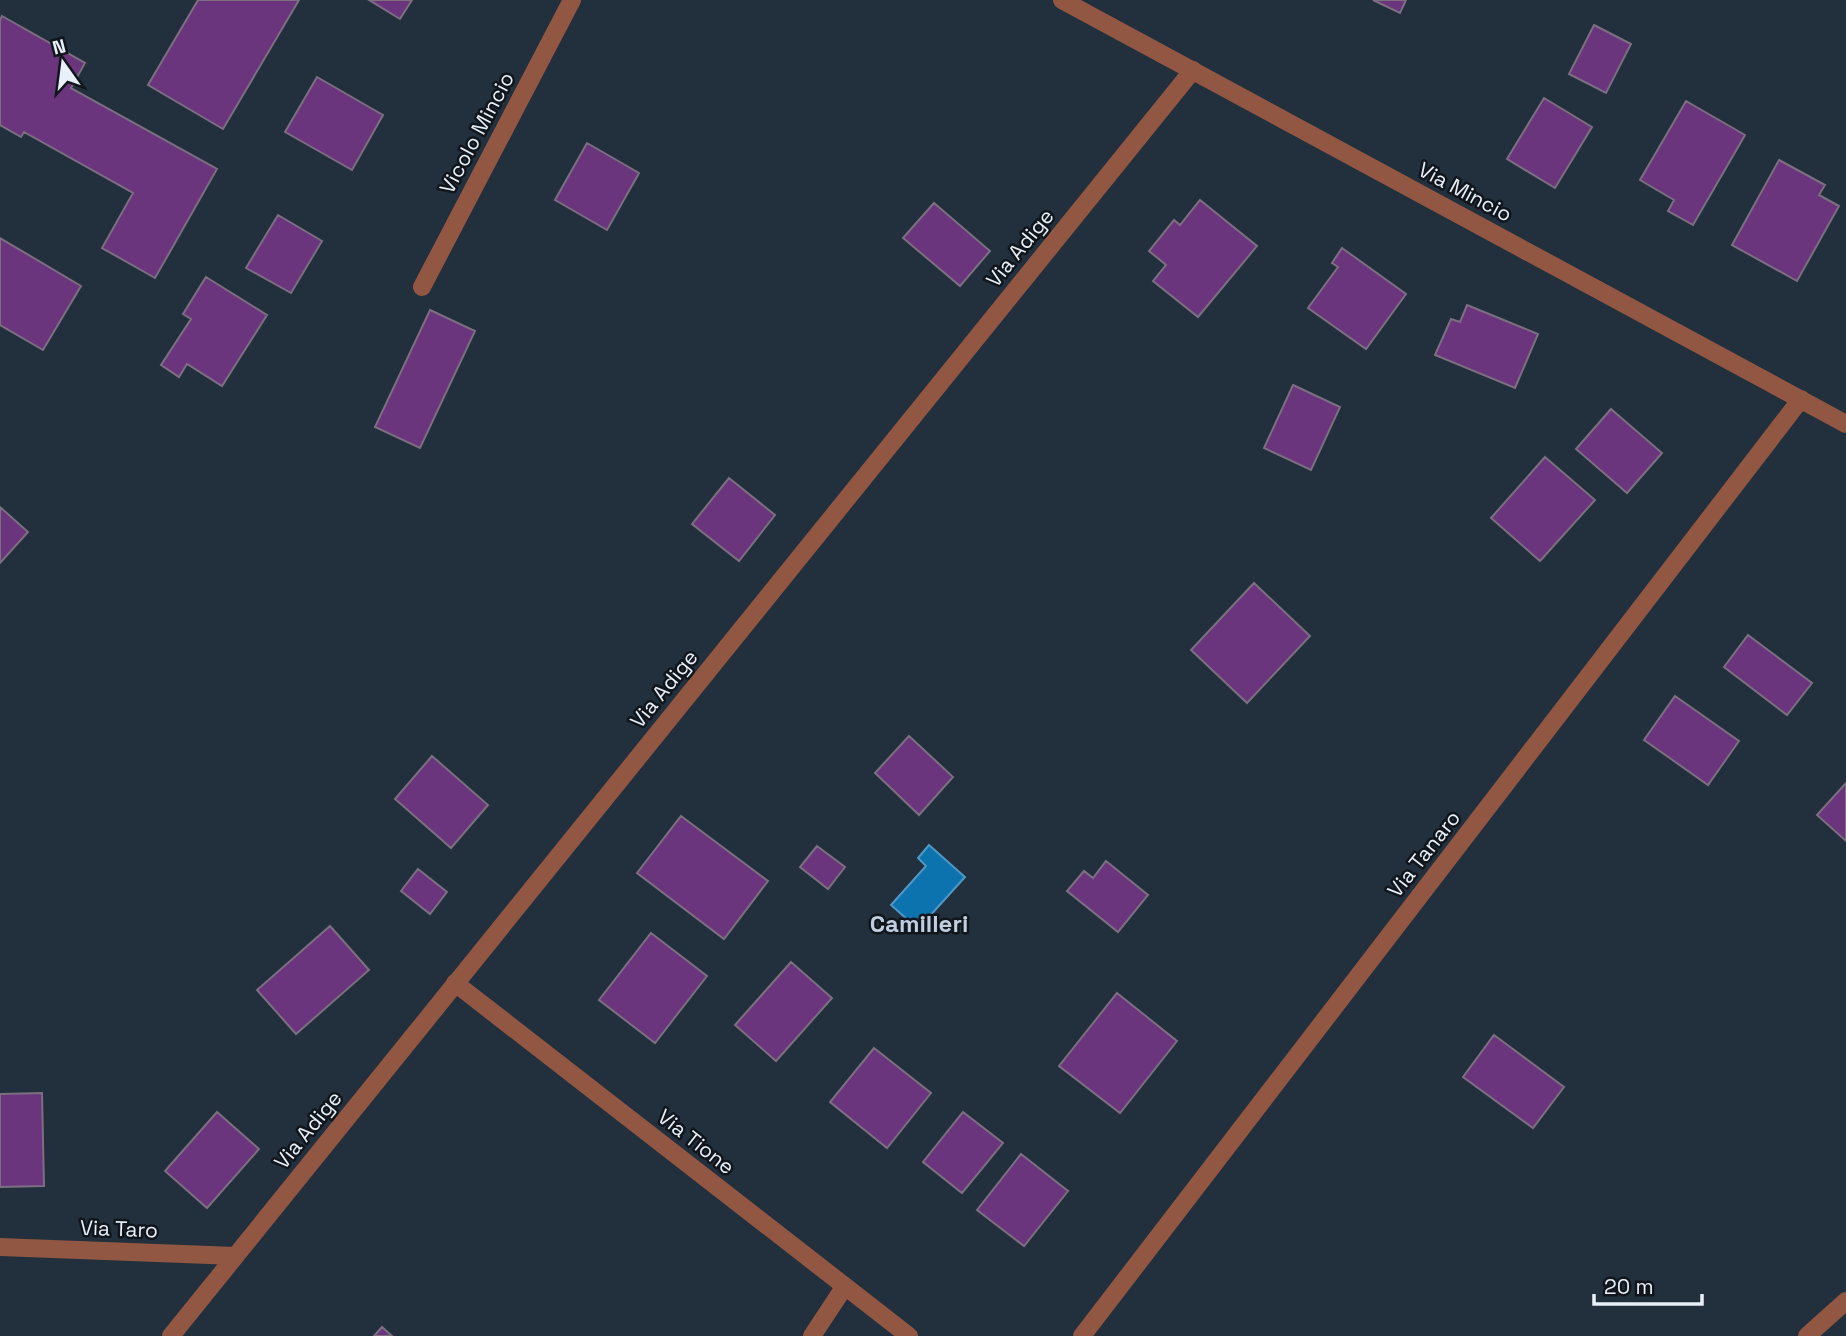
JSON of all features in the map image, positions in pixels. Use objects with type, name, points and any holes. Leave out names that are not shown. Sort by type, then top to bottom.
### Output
[{"type":"street","name":"Vicolo Mincio","points":[[422,287],[572,0]]},
{"type":"street","name":"Via Mincio","points":[[1062,0],[1846,424]]},
{"type":"street","name":"Via Adige","points":[[171,1336],[1192,70]]},
{"type":"street","name":"Via Tanaro","points":[[1082,1336],[1801,399]]},
{"type":"street","name":"Via Tione","points":[[455,983],[909,1336]]},
{"type":"street","name":"Via Taro","points":[[0,1247],[235,1256]]},
{"type":"street","points":[[812,1336],[845,1286]]},
{"type":"street","points":[[1807,1336],[1846,1300]]},
{"type":"water","points":[[929,845],[965,877],[918,929],[891,905],[926,866],[918,858]]},
{"type":"building","points":[[198,0],[299,0],[223,129],[148,85]]},
{"type":"building","points":[[369,0],[412,0],[400,19]]},
{"type":"building","points":[[1373,0],[1406,0],[1400,13]]},
{"type":"building","points":[[2,16],[85,63],[71,88],[217,169],[155,278],[102,248],[133,193],[24,132],[21,137],[0,125]]},
{"type":"building","points":[[1594,25],[1631,44],[1606,93],[1569,74]]},
{"type":"building","points":[[317,77],[383,115],[352,170],[285,132]]},
{"type":"building","points":[[1544,98],[1592,127],[1555,188],[1507,159]]},
{"type":"building","points":[[1686,101],[1745,135],[1693,225],[1668,211],[1674,200],[1640,180]]},
{"type":"building","points":[[587,143],[639,173],[607,230],[555,200]]},
{"type":"building","points":[[1779,160],[1825,185],[1819,195],[1839,206],[1797,281],[1732,245]]},
{"type":"building","points":[[1200,200],[1257,246],[1198,317],[1153,281],[1166,265],[1149,251],[1174,220],[1180,225]]},
{"type":"building","points":[[934,203],[990,251],[960,286],[903,238]]},
{"type":"building","points":[[278,215],[322,241],[291,293],[246,268]]},
{"type":"building","points":[[0,238],[81,286],[43,350],[0,325]]},
{"type":"building","points":[[1342,248],[1406,294],[1366,349],[1308,308],[1338,267],[1332,263]]},
{"type":"building","points":[[206,277],[267,315],[222,386],[187,364],[179,377],[161,365],[191,319],[183,314]]},
{"type":"building","points":[[1467,305],[1538,334],[1515,388],[1435,355],[1451,319],[1460,322]]},
{"type":"building","points":[[430,310],[475,331],[420,448],[375,427]]},
{"type":"building","points":[[1293,385],[1340,407],[1311,470],[1264,448]]},
{"type":"building","points":[[1611,409],[1662,453],[1627,493],[1576,449]]},
{"type":"building","points":[[1545,457],[1595,500],[1540,561],[1491,518]]},
{"type":"building","points":[[729,478],[775,515],[739,561],[692,524]]},
{"type":"building","points":[[0,507],[28,532],[0,563]]},
{"type":"building","points":[[1254,583],[1310,636],[1247,703],[1191,650]]},
{"type":"building","points":[[1748,635],[1812,683],[1787,715],[1724,667]]},
{"type":"building","points":[[1675,696],[1739,741],[1708,785],[1644,740]]},
{"type":"building","points":[[909,736],[953,777],[919,815],[875,773]]},
{"type":"building","points":[[432,756],[488,805],[451,848],[395,799]]},
{"type":"building","points":[[1846,783],[1846,841],[1817,815]]},
{"type":"building","points":[[681,816],[768,881],[724,939],[637,873]]},
{"type":"building","points":[[817,846],[845,867],[828,889],[800,867]]},
{"type":"building","points":[[1106,861],[1148,895],[1118,932],[1067,891],[1084,871],[1093,878]]},
{"type":"building","points":[[418,869],[447,892],[430,914],[401,891]]},
{"type":"building","points":[[330,926],[369,970],[296,1034],[257,990]]},
{"type":"building","points":[[651,933],[707,976],[655,1043],[599,1000]]},
{"type":"building","points":[[791,962],[832,998],[776,1061],[735,1025]]},
{"type":"building","points":[[1117,993],[1177,1041],[1120,1113],[1059,1066]]},
{"type":"building","points":[[1494,1035],[1564,1087],[1533,1128],[1463,1077]]},
{"type":"building","points":[[874,1048],[931,1093],[887,1148],[830,1102]]},
{"type":"building","points":[[42,1093],[44,1186],[0,1187],[0,1094]]},
{"type":"building","points":[[217,1112],[259,1149],[207,1208],[165,1171]]},
{"type":"building","points":[[963,1112],[1003,1143],[962,1193],[923,1162]]},
{"type":"building","points":[[1021,1154],[1068,1191],[1024,1246],[977,1210]]},
{"type":"building","points":[[382,1327],[392,1336],[374,1336]]},
{"type":"district","name":"Camilleri","points":[[919,924]]}]
